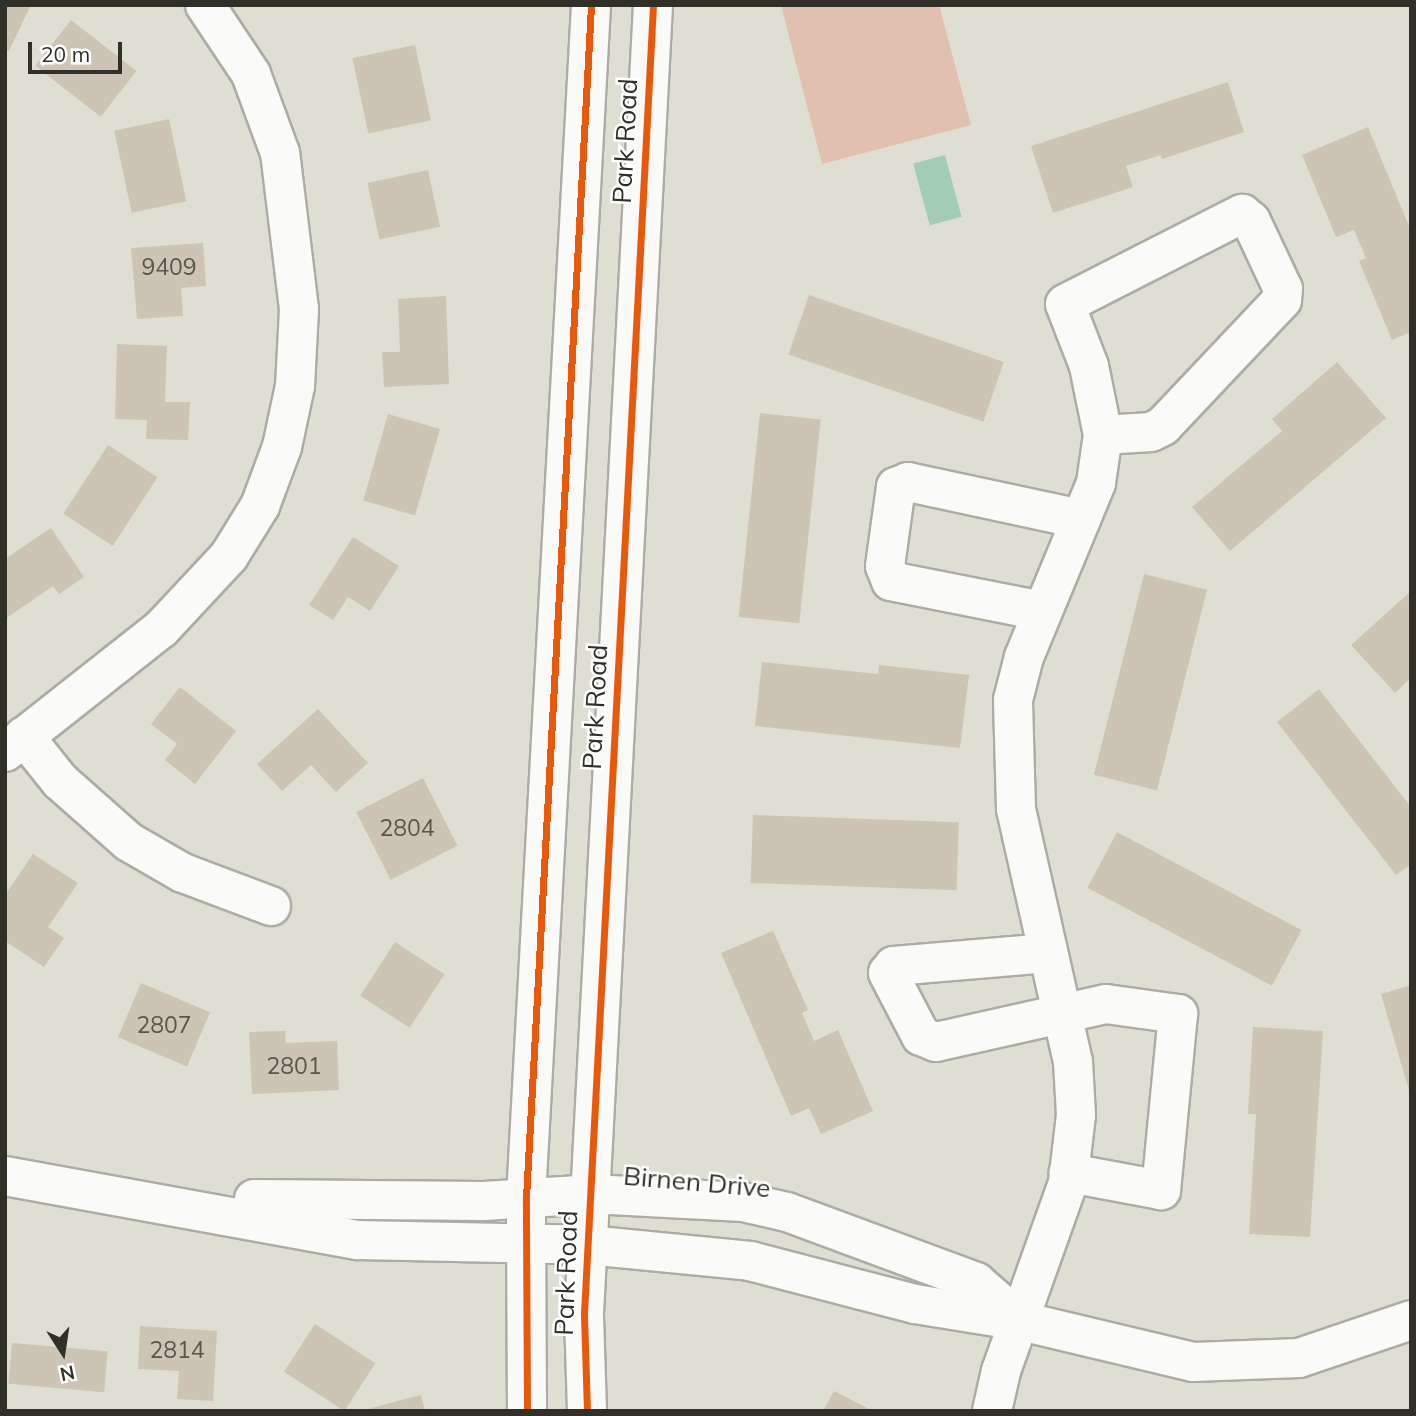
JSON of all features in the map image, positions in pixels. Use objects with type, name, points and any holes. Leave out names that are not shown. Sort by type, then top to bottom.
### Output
[{"type":"street","points":[[205,5],[251,74],[280,153],[299,309],[295,386],[282,447],[260,506],[229,556],[161,629],[15,744],[129,842],[183,873],[271,906]]},
{"type":"street","name":"Park Road","points":[[527,1411],[524,1243],[526,1198],[590,5]]},
{"type":"street","name":"Park Road","points":[[587,1411],[588,1244],[653,5]]},
{"type":"street","points":[[992,1411],[1001,1371],[1021,1321],[1069,1173],[1076,1115],[1073,1062],[1016,810],[1011,723],[1024,657],[1096,483],[1103,435],[1089,366],[1065,304],[1242,214],[1251,221],[1283,289],[1282,300],[1163,426],[1151,432],[1103,435]]},
{"type":"street","points":[[1042,611],[891,581],[885,566],[896,487],[908,482],[1081,519]]},
{"type":"street","points":[[1048,953],[894,966],[888,973],[921,1036],[936,1042],[1106,1004],[1178,1014],[1161,1190],[1069,1173]]},
{"type":"street","name":"Birnen Drive","points":[[5,1175],[358,1240],[588,1244],[750,1261],[915,1304],[1021,1321],[1147,1354],[1242,1364],[1327,1351],[1411,1320]]},
{"type":"street","name":"Birnen Drive","points":[[132,1197],[526,1198],[591,1194],[731,1201],[787,1212],[976,1282],[1021,1321]]},
{"type":"shaded area","points":[[781,5],[939,5],[971,125],[822,164]]},
{"type":"shaded area","points":[[945,155],[962,217],[930,225],[913,164]]},
{"type":"building","points":[[5,5],[30,7],[9,51],[5,49]]},
{"type":"building","points":[[71,20],[136,71],[101,117],[35,66]]},
{"type":"building","points":[[415,45],[431,120],[368,134],[352,58]]},
{"type":"building","points":[[1228,82],[1244,132],[1162,159],[1161,155],[1126,166],[1133,187],[1053,213],[1031,146]]},
{"type":"building","points":[[169,119],[186,201],[132,213],[114,131]]},
{"type":"building","points":[[1368,127],[1411,231],[1411,332],[1392,340],[1359,261],[1366,258],[1354,230],[1336,237],[1302,155]]},
{"type":"building","points":[[428,170],[440,227],[379,240],[367,183]]},
{"type":"building","points":[[203,243],[206,286],[181,288],[183,316],[137,319],[131,248]]},
{"type":"building","points":[[809,295],[1004,362],[983,422],[788,355]]},
{"type":"building","points":[[446,296],[449,384],[384,387],[382,352],[400,352],[398,299]]},
{"type":"building","points":[[117,344],[167,346],[165,402],[190,402],[188,440],[146,439],[147,420],[115,419]]},
{"type":"building","points":[[1337,362],[1386,418],[1230,551],[1192,507],[1282,431],[1272,419]]},
{"type":"building","points":[[760,413],[821,419],[799,623],[739,617]]},
{"type":"building","points":[[388,414],[440,429],[415,515],[363,501]]},
{"type":"building","points":[[108,445],[157,477],[113,546],[63,514]]},
{"type":"building","points":[[51,528],[84,577],[59,594],[53,586],[5,619],[5,559]]},
{"type":"building","points":[[353,537],[399,566],[370,611],[348,597],[333,620],[309,605]]},
{"type":"building","points":[[1144,574],[1207,590],[1157,791],[1094,775]]},
{"type":"building","points":[[1411,591],[1411,678],[1395,693],[1351,645]]},
{"type":"building","points":[[762,662],[878,674],[879,665],[969,675],[960,748],[755,726]]},
{"type":"building","points":[[180,687],[236,731],[195,784],[165,760],[177,744],[151,724]]},
{"type":"building","points":[[1319,689],[1411,807],[1411,864],[1396,875],[1277,722]]},
{"type":"building","points":[[318,709],[368,763],[336,792],[311,765],[282,791],[257,764]]},
{"type":"building","points":[[423,778],[458,846],[391,880],[356,812]]},
{"type":"building","points":[[753,815],[959,822],[957,890],[751,883]]},
{"type":"building","points":[[1117,832],[1302,930],[1272,986],[1087,888]]},
{"type":"building","points":[[33,854],[78,883],[48,927],[64,938],[44,967],[5,941],[5,895]]},
{"type":"building","points":[[773,931],[808,1010],[802,1013],[814,1041],[838,1030],[873,1111],[821,1134],[809,1108],[791,1116],[721,953]]},
{"type":"building","points":[[395,942],[444,974],[410,1028],[360,996]]},
{"type":"building","points":[[141,983],[210,1012],[187,1067],[118,1037]]},
{"type":"building","points":[[1411,985],[1411,1094],[1410,1094],[1381,994]]},
{"type":"building","points":[[1253,1027],[1323,1031],[1310,1237],[1249,1234],[1256,1114],[1248,1114]]},
{"type":"building","points":[[285,1031],[286,1043],[337,1041],[339,1090],[252,1094],[249,1032]]},
{"type":"building","points":[[315,1324],[375,1363],[344,1411],[284,1372]]},
{"type":"building","points":[[140,1326],[217,1331],[213,1401],[177,1399],[179,1371],[138,1369]]},
{"type":"building","points":[[12,1343],[108,1351],[104,1392],[8,1384]]},
{"type":"building","points":[[834,1391],[873,1411],[823,1411]]},
{"type":"building","points":[[421,1395],[425,1411],[372,1411],[371,1408]]},
{"type":"cycle path","points":[[527,1411],[526,1198],[591,5]]},
{"type":"cycle path","points":[[587,1411],[584,1313],[653,5]]}]
